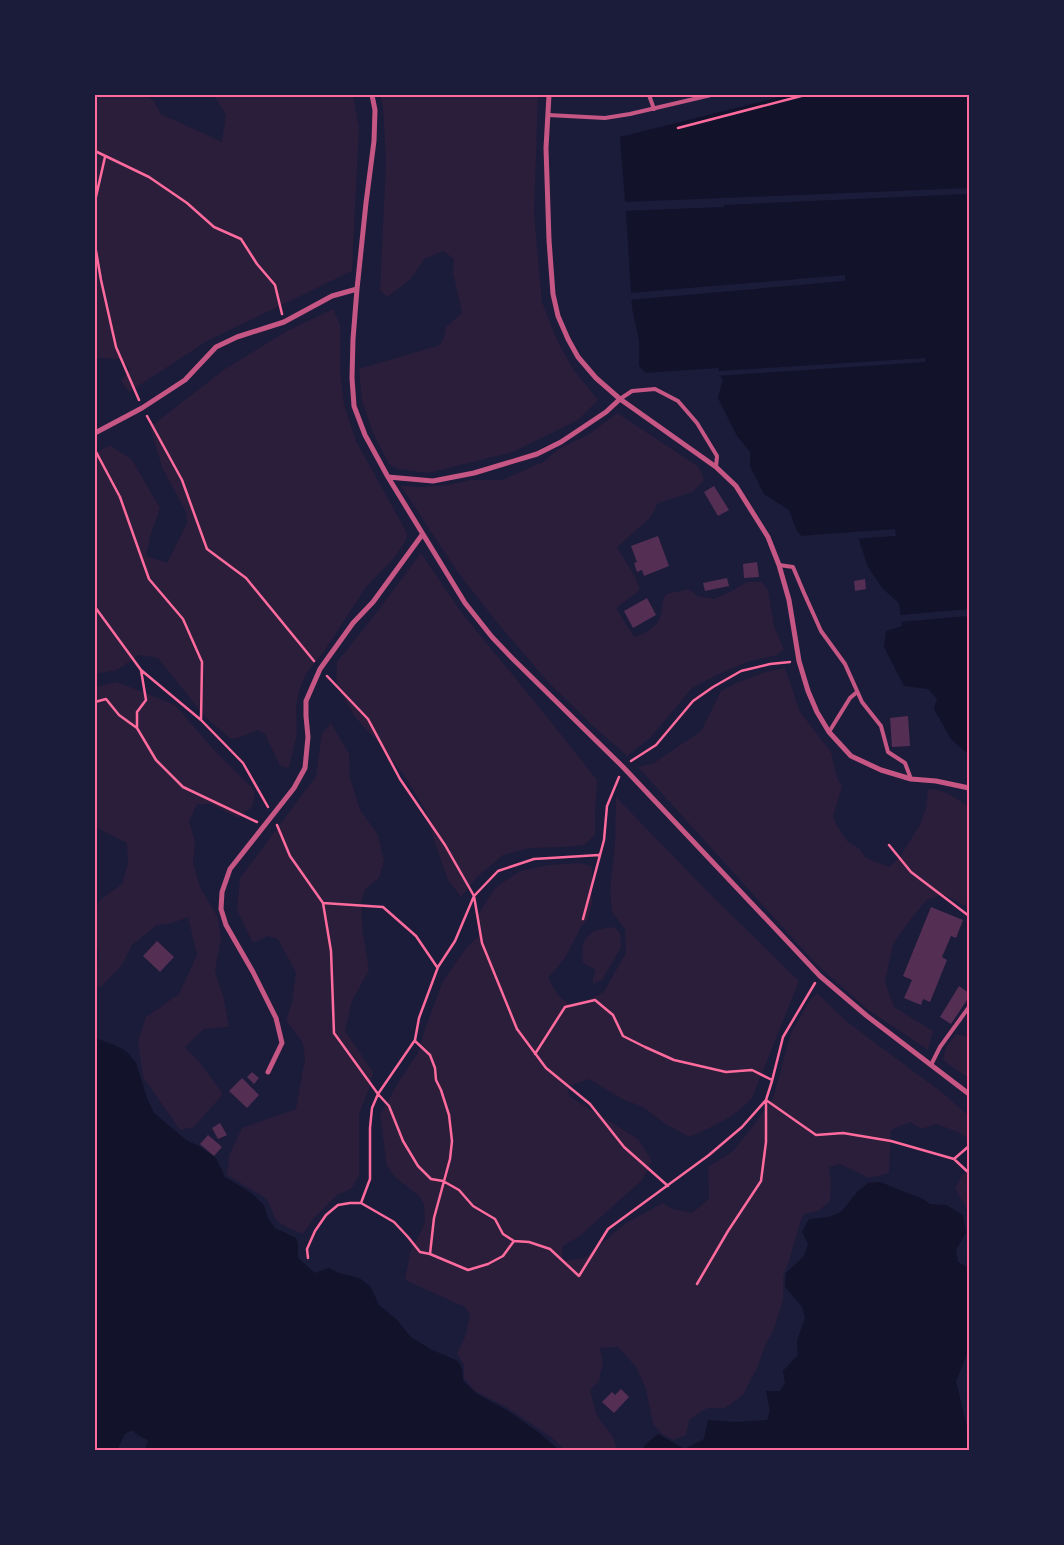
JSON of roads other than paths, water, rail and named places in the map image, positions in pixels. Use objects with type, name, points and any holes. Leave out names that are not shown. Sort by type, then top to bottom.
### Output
[{"type":"street","points":[[372,95],[375,110],[374,141],[357,289],[352,365],[354,406],[365,435],[422,535],[465,603],[492,637],[622,767],[820,976],[868,1016],[969,1094]]},
{"type":"street","points":[[549,95],[546,148],[548,240],[553,294],[558,316],[578,357],[596,378],[620,399],[716,467],[736,486],[768,537],[779,566],[789,600],[799,660],[808,691],[817,712],[829,732],[852,756],[881,770],[911,779],[936,781],[969,788]]},
{"type":"street","points":[[95,433],[142,408],[185,380],[216,347],[237,337],[284,322],[332,296],[357,289]]},
{"type":"street","points":[[388,477],[433,481],[474,473],[537,454],[561,442],[606,412],[620,399]]},
{"type":"street","points":[[268,1072],[282,1043],[276,1018],[253,972],[226,925],[221,908],[222,892],[230,869],[294,788],[305,768],[308,737],[306,701],[320,669],[353,624],[373,602],[422,535]]},
{"type":"lane","points":[[649,95],[654,109]]},
{"type":"lane","points":[[548,115],[605,118],[654,109],[711,95]]},
{"type":"lane","points":[[620,399],[632,391],[655,388],[678,401],[697,423],[717,456],[716,467]]},
{"type":"lane","points":[[779,566],[793,567],[822,631],[845,664],[862,702],[881,726],[888,752],[905,763],[911,779]]},
{"type":"lane","points":[[829,732],[850,698],[857,692]]},
{"type":"lane","points":[[931,1065],[940,1047],[969,1007]]}]
